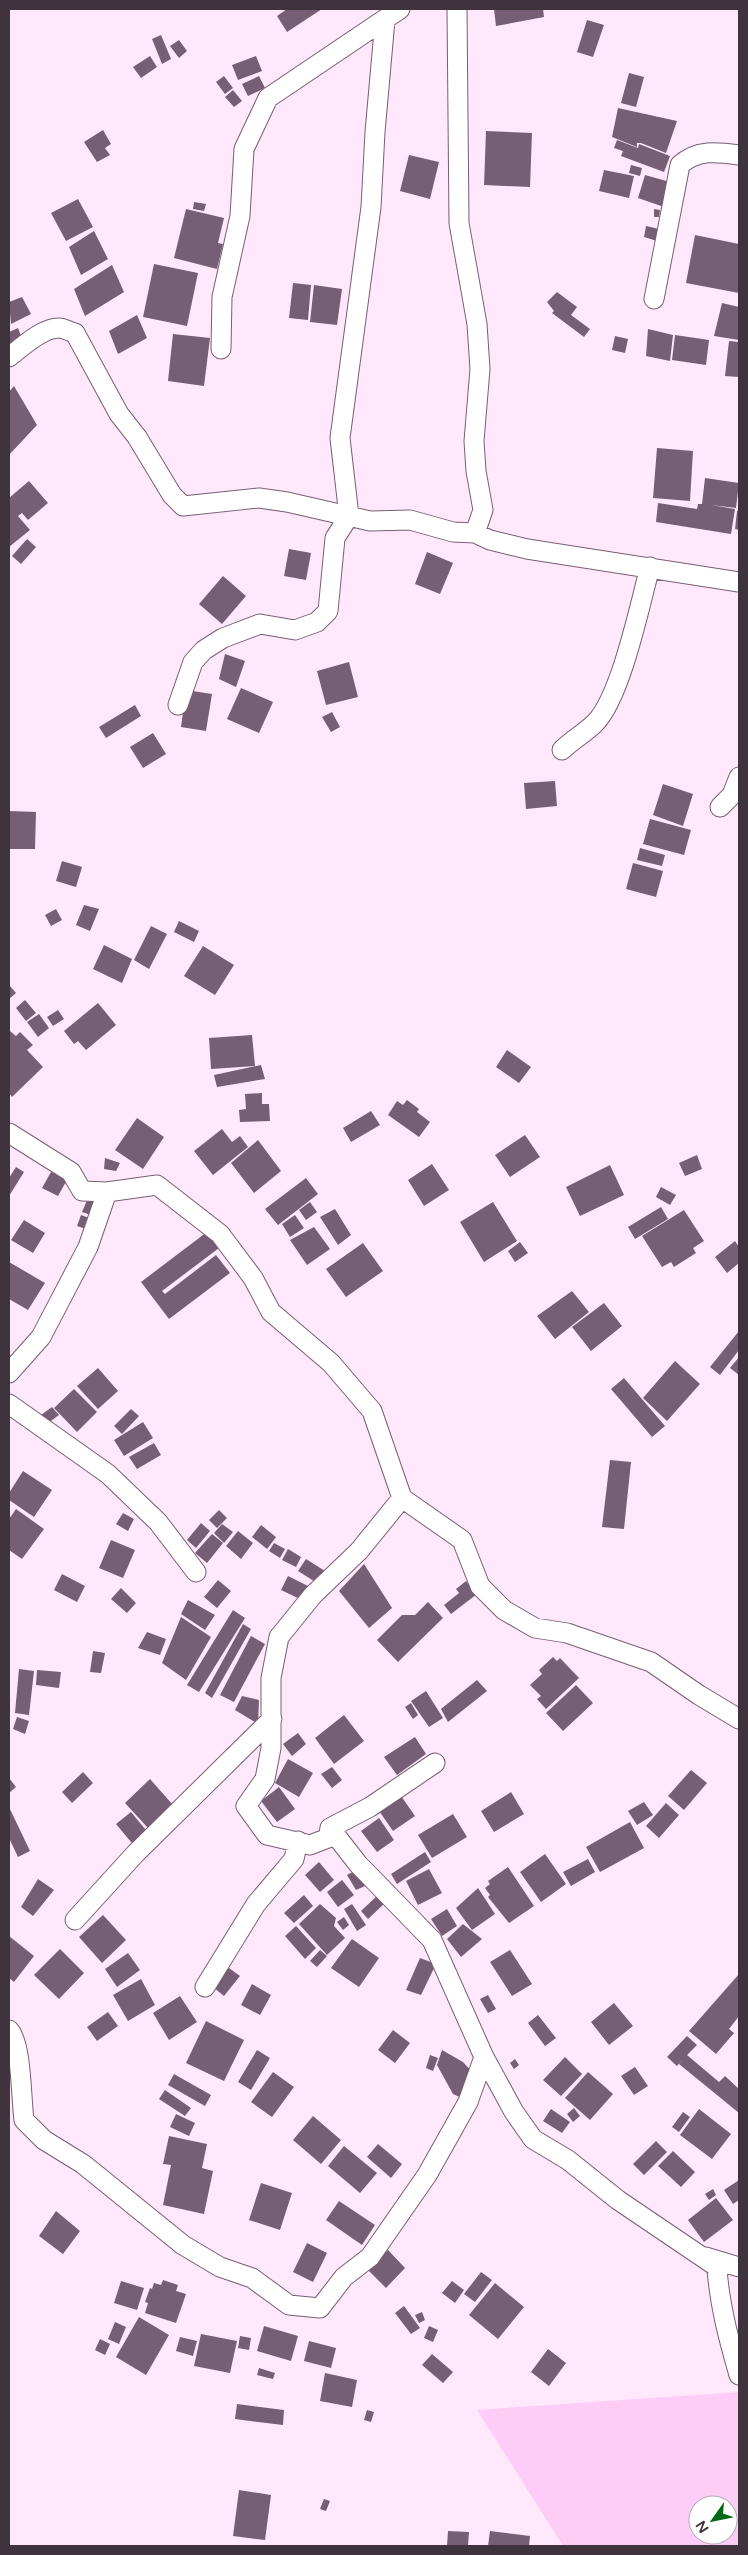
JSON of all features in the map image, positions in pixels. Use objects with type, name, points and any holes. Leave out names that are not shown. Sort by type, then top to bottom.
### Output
[{"type":"street","points":[[221,349],[222,297],[240,216],[244,149],[268,98],[337,49],[400,9]]},
{"type":"street","points":[[457,9],[459,223],[478,324],[480,369],[474,441],[476,471],[483,510],[475,533]]},
{"type":"street","points":[[178,705],[193,662],[204,650],[223,638],[260,624],[295,630],[317,622],[328,611],[335,538],[349,516],[340,438],[371,207],[375,132],[385,20]]},
{"type":"street","points":[[654,299],[680,165],[692,156],[702,153],[739,154]]},
{"type":"street","points":[[9,357],[36,337],[49,331],[59,328],[75,333],[119,414],[138,437],[172,495],[183,506],[259,498],[287,502],[370,521],[410,520],[453,532],[475,533],[490,540],[528,549],[739,582]]},
{"type":"street","points":[[562,750],[595,723],[610,700],[630,643],[650,567]]},
{"type":"street","points":[[720,807],[732,795],[739,777]]},
{"type":"street","points":[[9,1133],[71,1172],[82,1191],[107,1192],[157,1185],[220,1234],[253,1278],[271,1312],[331,1363],[372,1411],[402,1498],[462,1540],[480,1586],[504,1610],[535,1628],[567,1633],[651,1662],[699,1695],[739,1719]]},
{"type":"street","points":[[9,1373],[41,1337],[88,1247],[107,1192]]},
{"type":"street","points":[[9,1404],[108,1474],[158,1522],[196,1572]]},
{"type":"street","points":[[330,1828],[328,1838],[310,1845],[267,1834],[246,1806],[265,1780],[271,1748],[270,1678],[279,1637],[313,1595],[359,1551],[402,1498]]},
{"type":"street","points":[[75,1920],[135,1854],[272,1719]]},
{"type":"street","points":[[330,1828],[370,1807],[435,1763]]},
{"type":"street","points":[[330,1828],[358,1864],[432,1940],[484,2057],[514,2112],[533,2138],[568,2160],[618,2200],[717,2268],[728,2334],[739,2375]]},
{"type":"street","points":[[205,1987],[256,1904],[294,1859],[298,1841]]},
{"type":"street","points":[[9,2030],[17,2044],[24,2120],[44,2140],[83,2164],[183,2245],[220,2267],[252,2278],[289,2305],[320,2308],[344,2277],[370,2257],[426,2176],[468,2102],[484,2057]]},
{"type":"street","points":[[702,2256],[739,2267]]},
{"type":"shaded area","points":[[739,2392],[739,2546],[563,2546],[477,2410]]},
{"type":"building","points":[[287,9],[322,9],[287,32],[277,16]]},
{"type":"building","points":[[494,9],[543,9],[544,17],[496,26]]},
{"type":"building","points":[[587,20],[604,25],[593,57],[577,52]]},
{"type":"building","points":[[161,35],[171,59],[162,64],[152,39]]},
{"type":"building","points":[[179,40],[187,51],[179,58],[170,46]]},
{"type":"building","points":[[150,56],[157,67],[141,78],[133,67]]},
{"type":"building","points":[[256,56],[262,71],[238,80],[232,65]]},
{"type":"building","points":[[629,73],[644,77],[636,107],[621,103]]},
{"type":"building","points":[[224,76],[233,88],[225,94],[216,82]]},
{"type":"building","points":[[259,76],[265,88],[248,96],[242,84]]},
{"type":"building","points":[[233,90],[242,101],[234,107],[225,97]]},
{"type":"building","points":[[618,108],[677,121],[666,153],[641,143],[637,143],[637,147],[612,137]]},
{"type":"building","points":[[103,130],[111,144],[105,148],[110,155],[97,162],[84,142]]},
{"type":"building","points":[[486,131],[532,133],[530,187],[484,185]]},
{"type":"building","points":[[617,140],[638,148],[639,144],[670,156],[664,172],[621,156],[623,151],[614,148]]},
{"type":"building","points":[[409,155],[439,162],[430,199],[400,191]]},
{"type":"building","points":[[631,165],[642,168],[640,176],[629,173]]},
{"type":"building","points":[[604,170],[634,176],[629,198],[599,191]]},
{"type":"building","points":[[645,175],[670,182],[667,208],[638,198]]},
{"type":"building","points":[[78,199],[93,227],[66,241],[51,213]]},
{"type":"building","points":[[194,202],[206,204],[204,211],[193,209]]},
{"type":"building","points":[[186,209],[224,218],[218,243],[223,244],[217,269],[174,258]]},
{"type":"building","points":[[654,209],[660,210],[659,217],[654,217]]},
{"type":"building","points":[[646,226],[659,229],[657,241],[644,237]]},
{"type":"building","points":[[94,231],[108,259],[81,275],[69,247]]},
{"type":"building","points":[[695,235],[739,244],[739,293],[686,283]]},
{"type":"building","points":[[154,264],[198,273],[187,326],[143,317]]},
{"type":"building","points":[[112,265],[124,292],[85,316],[74,289]]},
{"type":"building","points":[[293,283],[311,285],[308,320],[289,318]]},
{"type":"building","points":[[314,285],[342,289],[337,325],[310,322]]},
{"type":"building","points":[[557,292],[577,307],[571,315],[590,329],[584,337],[552,313],[554,311],[547,302]]},
{"type":"building","points":[[22,297],[31,314],[11,324],[9,302]]},
{"type":"building","points":[[722,303],[739,307],[739,340],[714,336]]},
{"type":"building","points":[[137,315],[147,338],[118,354],[109,331]]},
{"type":"building","points":[[18,328],[24,344],[9,349],[9,332]]},
{"type":"building","points":[[648,329],[673,335],[670,361],[646,356]]},
{"type":"building","points":[[173,334],[210,338],[204,386],[168,381]]},
{"type":"building","points":[[675,335],[709,340],[706,365],[672,360]]},
{"type":"building","points":[[615,336],[628,339],[625,353],[612,350]]},
{"type":"building","points":[[729,341],[739,342],[739,377],[725,376]]},
{"type":"building","points":[[14,386],[37,425],[9,455],[9,392]]},
{"type":"building","points":[[657,448],[693,451],[690,501],[653,498]]},
{"type":"building","points":[[705,478],[739,483],[736,508],[711,505],[735,509],[731,534],[656,522],[658,503],[697,509],[698,504],[702,504]]},
{"type":"building","points":[[29,481],[48,503],[28,520],[22,513],[18,516],[30,530],[9,547],[9,498]]},
{"type":"building","points":[[737,511],[739,511],[739,530],[735,529]]},
{"type":"building","points":[[27,539],[36,547],[21,564],[12,556]]},
{"type":"building","points":[[289,549],[311,553],[306,580],[284,576]]},
{"type":"building","points":[[427,552],[453,563],[440,594],[415,584]]},
{"type":"building","points":[[223,576],[246,596],[222,624],[199,604]]},
{"type":"building","points":[[225,654],[245,661],[236,687],[219,679]]},
{"type":"building","points":[[349,662],[358,697],[326,705],[317,671]]},
{"type":"building","points":[[241,688],[273,702],[259,733],[227,719]]},
{"type":"building","points":[[186,690],[212,694],[206,731],[181,727]]},
{"type":"building","points":[[135,705],[141,716],[106,738],[99,727]]},
{"type":"building","points":[[332,712],[340,727],[331,732],[322,717]]},
{"type":"building","points":[[153,733],[166,754],[143,768],[130,747]]},
{"type":"building","points":[[555,781],[557,806],[526,809],[524,783]]},
{"type":"building","points":[[663,784],[693,794],[683,826],[653,815]]},
{"type":"building","points":[[9,811],[36,812],[35,849],[9,849]]},
{"type":"building","points":[[650,819],[691,830],[684,855],[643,844]]},
{"type":"building","points":[[640,848],[665,855],[662,866],[637,860]]},
{"type":"building","points":[[62,861],[82,867],[76,887],[56,881]]},
{"type":"building","points":[[633,863],[663,871],[656,897],[626,889]]},
{"type":"building","points":[[84,905],[99,909],[90,931],[76,925]]},
{"type":"building","points":[[56,909],[62,920],[51,926],[45,915]]},
{"type":"building","points":[[179,921],[199,931],[194,942],[174,932]]},
{"type":"building","points":[[151,926],[167,934],[149,969],[134,960]]},
{"type":"building","points":[[104,945],[132,959],[122,983],[93,969]]},
{"type":"building","points":[[203,946],[234,965],[215,995],[184,976]]},
{"type":"building","points":[[9,987],[16,993],[9,999]]},
{"type":"building","points":[[25,1000],[36,1013],[26,1021],[16,1008]]},
{"type":"building","points":[[98,1003],[116,1025],[86,1050],[78,1041],[74,1044],[64,1031]]},
{"type":"building","points":[[58,1010],[64,1019],[53,1026],[47,1017]]},
{"type":"building","points":[[39,1014],[49,1028],[38,1037],[27,1022]]},
{"type":"building","points":[[10,1031],[16,1036],[20,1032],[33,1045],[27,1050],[43,1067],[12,1097],[9,1093]]},
{"type":"building","points":[[252,1035],[255,1066],[211,1069],[209,1038]]},
{"type":"building","points":[[507,1050],[531,1067],[519,1083],[496,1067]]},
{"type":"building","points":[[261,1065],[265,1079],[217,1087],[214,1075]]},
{"type":"building","points":[[262,1093],[262,1104],[269,1104],[270,1121],[240,1122],[239,1110],[246,1109],[245,1094]]},
{"type":"building","points":[[407,1100],[419,1109],[417,1112],[430,1122],[419,1137],[388,1115],[397,1101],[403,1105]]},
{"type":"building","points":[[371,1111],[380,1125],[351,1142],[343,1128]]},
{"type":"building","points":[[137,1118],[164,1137],[143,1169],[115,1150]]},
{"type":"building","points":[[222,1129],[232,1142],[240,1136],[248,1147],[213,1175],[194,1151]]},
{"type":"building","points":[[525,1135],[540,1157],[510,1177],[495,1155]]},
{"type":"building","points":[[258,1140],[281,1171],[254,1193],[231,1163]]},
{"type":"building","points":[[697,1155],[702,1169],[685,1176],[679,1163]]},
{"type":"building","points":[[105,1158],[120,1163],[116,1171],[104,1169]]},
{"type":"building","points":[[432,1164],[449,1190],[424,1206],[408,1180]]},
{"type":"building","points":[[610,1165],[624,1195],[580,1216],[566,1187]]},
{"type":"building","points":[[16,1167],[24,1172],[9,1196],[9,1178]]},
{"type":"building","points":[[51,1172],[67,1180],[58,1196],[42,1188]]},
{"type":"building","points":[[306,1178],[318,1194],[278,1225],[265,1209]]},
{"type":"building","points":[[661,1187],[676,1195],[670,1205],[656,1197]]},
{"type":"building","points":[[88,1198],[97,1202],[91,1215],[82,1212]]},
{"type":"building","points":[[310,1202],[317,1212],[306,1220],[299,1210]]},
{"type":"building","points":[[493,1202],[517,1241],[484,1262],[460,1222]]},
{"type":"building","points":[[661,1207],[668,1219],[635,1239],[628,1227]]},
{"type":"building","points":[[335,1209],[351,1235],[338,1245],[320,1217]]},
{"type":"building","points":[[684,1210],[704,1241],[693,1248],[696,1253],[674,1267],[671,1262],[662,1267],[642,1236]]},
{"type":"building","points":[[81,1215],[89,1218],[86,1229],[77,1226]]},
{"type":"building","points":[[295,1215],[304,1228],[290,1237],[282,1224]]},
{"type":"building","points":[[24,1220],[45,1233],[33,1253],[11,1240]]},
{"type":"building","points":[[314,1227],[330,1249],[307,1265],[290,1240]]},
{"type":"building","points":[[207,1232],[219,1248],[162,1291],[165,1294],[216,1255],[230,1273],[169,1319],[141,1282]]},
{"type":"building","points":[[735,1241],[739,1247],[739,1263],[727,1273],[715,1257]]},
{"type":"building","points":[[520,1242],[528,1253],[515,1262],[508,1251]]},
{"type":"building","points":[[363,1243],[383,1271],[346,1297],[326,1269]]},
{"type":"building","points":[[9,1262],[45,1283],[28,1310],[9,1299]]},
{"type":"building","points":[[572,1291],[589,1312],[555,1339],[537,1316]]},
{"type":"building","points":[[604,1303],[622,1326],[591,1351],[572,1327]]},
{"type":"building","points":[[739,1331],[739,1350],[720,1375],[710,1367]]},
{"type":"building","points":[[739,1357],[739,1375],[730,1368]]},
{"type":"building","points":[[675,1361],[700,1384],[667,1421],[643,1398]]},
{"type":"building","points":[[98,1368],[118,1391],[98,1409],[77,1386]]},
{"type":"building","points":[[624,1378],[665,1426],[652,1437],[611,1389]]},
{"type":"building","points":[[74,1389],[97,1412],[77,1432],[54,1408]]},
{"type":"building","points":[[52,1407],[59,1415],[48,1423],[41,1415]]},
{"type":"building","points":[[131,1409],[139,1416],[122,1434],[114,1426]]},
{"type":"building","points":[[143,1422],[153,1438],[124,1456],[114,1440]]},
{"type":"building","points":[[154,1443],[161,1455],[137,1469],[129,1457]]},
{"type":"building","points":[[610,1460],[631,1462],[624,1529],[602,1527]]},
{"type":"building","points":[[23,1471],[52,1490],[34,1517],[9,1500],[9,1493]]},
{"type":"building","points":[[16,1509],[44,1529],[22,1559],[9,1550],[9,1519]]},
{"type":"building","points":[[219,1510],[227,1518],[217,1528],[209,1520]]},
{"type":"building","points":[[123,1513],[134,1519],[128,1531],[116,1524]]},
{"type":"building","points":[[201,1523],[210,1531],[196,1548],[187,1540]]},
{"type":"building","points":[[222,1524],[233,1532],[224,1543],[214,1533]]},
{"type":"building","points":[[261,1525],[276,1537],[267,1549],[252,1537]]},
{"type":"building","points":[[238,1531],[253,1543],[241,1559],[226,1546]]},
{"type":"building","points":[[212,1534],[223,1543],[207,1563],[195,1553]]},
{"type":"building","points":[[111,1540],[135,1550],[123,1578],[99,1568]]},
{"type":"building","points":[[274,1543],[285,1549],[280,1558],[269,1551]]},
{"type":"building","points":[[288,1549],[301,1557],[296,1567],[282,1560]]},
{"type":"building","points":[[306,1559],[325,1571],[317,1583],[298,1571]]},
{"type":"building","points":[[364,1564],[392,1608],[369,1628],[339,1591]]},
{"type":"building","points":[[62,1574],[85,1586],[77,1602],[54,1590]]},
{"type":"building","points":[[288,1576],[310,1587],[304,1601],[281,1590]]},
{"type":"building","points":[[218,1580],[231,1591],[217,1608],[204,1597]]},
{"type":"building","points":[[466,1581],[477,1594],[451,1614],[444,1605],[459,1593],[456,1589]]},
{"type":"building","points":[[121,1588],[136,1603],[127,1613],[111,1599]]},
{"type":"building","points":[[188,1600],[215,1615],[205,1630],[181,1614]]},
{"type":"building","points":[[428,1602],[443,1618],[398,1662],[377,1640],[402,1615],[415,1615]]},
{"type":"building","points":[[233,1610],[245,1618],[199,1692],[187,1685]]},
{"type":"building","points":[[181,1617],[211,1637],[186,1680],[162,1663]]},
{"type":"building","points":[[243,1624],[251,1629],[212,1698],[205,1693]]},
{"type":"building","points":[[147,1632],[166,1639],[160,1655],[138,1648]]},
{"type":"building","points":[[251,1636],[265,1644],[234,1702],[220,1695]]},
{"type":"building","points":[[93,1651],[105,1653],[101,1673],[90,1672]]},
{"type":"building","points":[[553,1657],[557,1661],[560,1658],[579,1678],[546,1709],[537,1699],[541,1696],[530,1685],[542,1674],[539,1670]]},
{"type":"building","points":[[19,1669],[34,1671],[29,1715],[15,1713]]},
{"type":"building","points":[[37,1670],[61,1672],[59,1688],[36,1685]]},
{"type":"building","points":[[477,1680],[487,1691],[448,1722],[441,1709]]},
{"type":"building","points":[[576,1685],[593,1703],[563,1731],[546,1713]]},
{"type":"building","points":[[426,1691],[443,1718],[429,1727],[411,1701]]},
{"type":"building","points":[[242,1696],[259,1700],[258,1724],[235,1710]]},
{"type":"building","points":[[411,1703],[418,1715],[413,1719],[405,1707]]},
{"type":"building","points":[[344,1715],[364,1741],[334,1764],[315,1738]]},
{"type":"building","points":[[17,1717],[29,1721],[25,1734],[13,1729]]},
{"type":"building","points":[[298,1733],[306,1744],[292,1756],[283,1744]]},
{"type":"building","points":[[415,1737],[426,1754],[397,1775],[384,1757]]},
{"type":"building","points":[[288,1759],[313,1773],[299,1797],[275,1783]]},
{"type":"building","points":[[332,1767],[342,1780],[332,1788],[321,1774]]},
{"type":"building","points":[[691,1770],[707,1783],[684,1810],[668,1796]]},
{"type":"building","points":[[83,1772],[93,1783],[72,1803],[62,1792]]},
{"type":"building","points":[[9,1778],[16,1787],[9,1793]]},
{"type":"building","points":[[150,1779],[173,1805],[148,1828],[125,1803]]},
{"type":"building","points":[[279,1787],[295,1809],[277,1822],[261,1801]]},
{"type":"building","points":[[511,1792],[524,1814],[494,1832],[481,1811]]},
{"type":"building","points":[[399,1793],[415,1816],[393,1831],[377,1808]]},
{"type":"building","points":[[644,1802],[653,1815],[637,1825],[628,1811]]},
{"type":"building","points":[[666,1803],[679,1815],[659,1838],[646,1826]]},
{"type":"building","points":[[9,1807],[30,1851],[18,1857],[9,1838]]},
{"type":"building","points":[[131,1812],[150,1835],[136,1848],[116,1824]]},
{"type":"building","points":[[453,1814],[467,1837],[432,1858],[418,1835]]},
{"type":"building","points":[[379,1818],[394,1840],[377,1852],[361,1831]]},
{"type":"building","points":[[630,1822],[644,1848],[600,1872],[586,1847]]},
{"type":"building","points":[[425,1852],[431,1862],[397,1884],[391,1874]]},
{"type":"building","points":[[545,1854],[566,1884],[541,1902],[520,1872]]},
{"type":"building","points":[[588,1859],[595,1872],[571,1886],[563,1872]]},
{"type":"building","points":[[319,1862],[334,1880],[320,1892],[305,1875]]},
{"type":"building","points":[[508,1867],[534,1906],[509,1923],[488,1897],[490,1895],[485,1888],[490,1884],[488,1881]]},
{"type":"building","points":[[429,1869],[442,1893],[418,1905],[406,1881]]},
{"type":"building","points":[[356,1870],[365,1886],[356,1890],[347,1875]]},
{"type":"building","points":[[38,1879],[54,1890],[33,1916],[21,1907]]},
{"type":"building","points":[[342,1880],[354,1895],[338,1907],[327,1892]]},
{"type":"building","points":[[478,1888],[495,1914],[472,1930],[456,1908]]},
{"type":"building","points":[[304,1895],[313,1906],[294,1923],[284,1913]]},
{"type":"building","points":[[378,1895],[385,1903],[368,1919],[361,1911]]},
{"type":"building","points":[[320,1904],[336,1918],[334,1926],[345,1938],[327,1955],[299,1924]]},
{"type":"building","points":[[352,1904],[366,1925],[357,1931],[344,1909]]},
{"type":"building","points":[[447,1909],[457,1926],[442,1936],[431,1919]]},
{"type":"building","points":[[103,1915],[126,1940],[102,1963],[79,1937]]},
{"type":"building","points":[[344,1917],[349,1925],[343,1930],[337,1922]]},
{"type":"building","points":[[463,1924],[482,1939],[461,1957],[447,1939]]},
{"type":"building","points":[[296,1926],[316,1948],[305,1959],[285,1936]]},
{"type":"building","points":[[9,1936],[34,1956],[14,1982],[9,1978]]},
{"type":"building","points":[[352,1939],[379,1958],[359,1987],[331,1968]]},
{"type":"building","points":[[60,1949],[84,1973],[59,1999],[34,1975]]},
{"type":"building","points":[[320,1950],[327,1956],[317,1967],[310,1961]]},
{"type":"building","points":[[510,1950],[532,1984],[512,1996],[490,1962]]},
{"type":"building","points":[[128,1953],[140,1970],[117,1987],[105,1969]]},
{"type":"building","points":[[420,1958],[436,1964],[421,1995],[406,1990]]},
{"type":"building","points":[[229,1968],[240,1976],[224,1996],[213,1987]]},
{"type":"building","points":[[739,1974],[739,2016],[729,2029],[734,2033],[716,2054],[689,2031]]},
{"type":"building","points":[[141,1979],[155,2005],[128,2021],[113,1995]]},
{"type":"building","points":[[252,1984],[271,1995],[260,2015],[241,2005]]},
{"type":"building","points":[[488,1995],[496,2009],[488,2013],[480,1999]]},
{"type":"building","points":[[180,1996],[197,2022],[169,2040],[153,2013]]},
{"type":"building","points":[[614,2003],[633,2026],[609,2045],[591,2022]]},
{"type":"building","points":[[108,2012],[118,2026],[97,2041],[87,2027]]},
{"type":"building","points":[[538,2015],[556,2038],[545,2046],[528,2023]]},
{"type":"building","points":[[206,2021],[244,2040],[224,2081],[186,2063]]},
{"type":"building","points":[[393,2030],[410,2043],[395,2063],[378,2050]]},
{"type":"building","points":[[687,2036],[697,2045],[687,2055],[719,2082],[725,2076],[739,2089],[739,2113],[679,2064],[683,2059],[677,2066],[667,2057]]},
{"type":"building","points":[[257,2050],[270,2058],[251,2090],[238,2082]]},
{"type":"building","points":[[442,2050],[463,2062],[475,2075],[464,2099],[453,2094],[437,2065]]},
{"type":"building","points":[[430,2055],[438,2058],[433,2071],[426,2068]]},
{"type":"building","points":[[565,2057],[582,2074],[561,2096],[543,2080]]},
{"type":"building","points":[[515,2059],[519,2065],[514,2069],[510,2063]]},
{"type":"building","points":[[635,2067],[648,2086],[634,2095],[621,2076]]},
{"type":"building","points":[[273,2072],[294,2087],[272,2117],[251,2102]]},
{"type":"building","points":[[588,2072],[613,2094],[590,2120],[565,2098]]},
{"type":"building","points":[[174,2074],[211,2095],[205,2106],[168,2085]]},
{"type":"building","points":[[165,2090],[191,2108],[185,2116],[159,2099]]},
{"type":"building","points":[[574,2108],[580,2116],[573,2122],[567,2114]]},
{"type":"building","points":[[551,2109],[570,2122],[562,2133],[543,2121]]},
{"type":"building","points":[[699,2109],[731,2134],[712,2159],[680,2135]]},
{"type":"building","points":[[683,2112],[690,2117],[679,2132],[672,2127]]},
{"type":"building","points":[[176,2114],[195,2123],[189,2136],[170,2127]]},
{"type":"building","points":[[313,2116],[341,2140],[321,2164],[293,2140]]},
{"type":"building","points":[[169,2136],[207,2144],[202,2168],[213,2171],[204,2214],[163,2205],[171,2165],[163,2164]]},
{"type":"building","points":[[656,2141],[667,2152],[644,2175],[633,2164]]},
{"type":"building","points":[[378,2144],[402,2164],[391,2178],[367,2157]]},
{"type":"building","points":[[344,2146],[377,2173],[360,2193],[328,2166]]},
{"type":"building","points":[[673,2151],[695,2172],[681,2187],[658,2166]]},
{"type":"building","points":[[739,2180],[739,2200],[733,2204],[724,2190]]},
{"type":"building","points":[[261,2183],[292,2193],[280,2230],[249,2220]]},
{"type":"building","points":[[713,2189],[716,2195],[709,2200],[705,2194]]},
{"type":"building","points":[[716,2198],[733,2220],[704,2242],[688,2220]]},
{"type":"building","points":[[339,2201],[375,2225],[362,2245],[326,2220]]},
{"type":"building","points":[[56,2211],[80,2231],[63,2254],[39,2236]]},
{"type":"building","points":[[307,2243],[327,2253],[313,2282],[293,2272]]},
{"type":"building","points":[[388,2250],[405,2268],[386,2288],[368,2270]]},
{"type":"building","points":[[481,2272],[492,2280],[475,2302],[464,2294]]},
{"type":"building","points":[[163,2280],[178,2285],[176,2291],[186,2294],[176,2323],[145,2313],[148,2303],[145,2302],[150,2288],[152,2289],[154,2283],[161,2285]]},
{"type":"building","points":[[121,2281],[144,2288],[137,2310],[114,2303]]},
{"type":"building","points":[[452,2281],[464,2290],[455,2303],[442,2293]]},
{"type":"building","points":[[495,2283],[524,2307],[498,2339],[469,2315]]},
{"type":"building","points":[[404,2306],[420,2328],[411,2334],[395,2313]]},
{"type":"building","points":[[422,2312],[425,2320],[419,2323],[415,2315]]},
{"type":"building","points":[[139,2317],[169,2335],[146,2375],[116,2357]]},
{"type":"building","points":[[115,2322],[126,2327],[119,2344],[108,2339]]},
{"type":"building","points":[[264,2326],[298,2336],[291,2361],[257,2351]]},
{"type":"building","points":[[429,2326],[438,2330],[433,2342],[424,2338]]},
{"type":"building","points":[[201,2334],[237,2341],[230,2373],[194,2366]]},
{"type":"building","points":[[240,2336],[251,2338],[249,2350],[238,2348]]},
{"type":"building","points":[[180,2337],[197,2341],[193,2356],[176,2351]]},
{"type":"building","points":[[100,2339],[110,2344],[105,2355],[95,2350]]},
{"type":"building","points":[[309,2341],[336,2348],[331,2368],[304,2361]]},
{"type":"building","points":[[548,2349],[566,2363],[549,2386],[531,2372]]},
{"type":"building","points":[[432,2354],[453,2372],[443,2383],[422,2365]]},
{"type":"building","points":[[259,2368],[275,2373],[273,2379],[257,2375]]},
{"type":"building","points":[[325,2373],[357,2380],[352,2407],[320,2401]]},
{"type":"building","points":[[237,2404],[284,2410],[283,2425],[235,2419]]},
{"type":"building","points":[[367,2410],[374,2412],[371,2422],[364,2420]]},
{"type":"building","points":[[239,2490],[271,2495],[265,2540],[233,2536]]},
{"type":"building","points":[[324,2499],[330,2501],[326,2511],[320,2509]]},
{"type":"building","points":[[448,2531],[469,2532],[468,2546],[447,2546]]},
{"type":"building","points":[[490,2531],[530,2536],[529,2546],[488,2546]]}]
